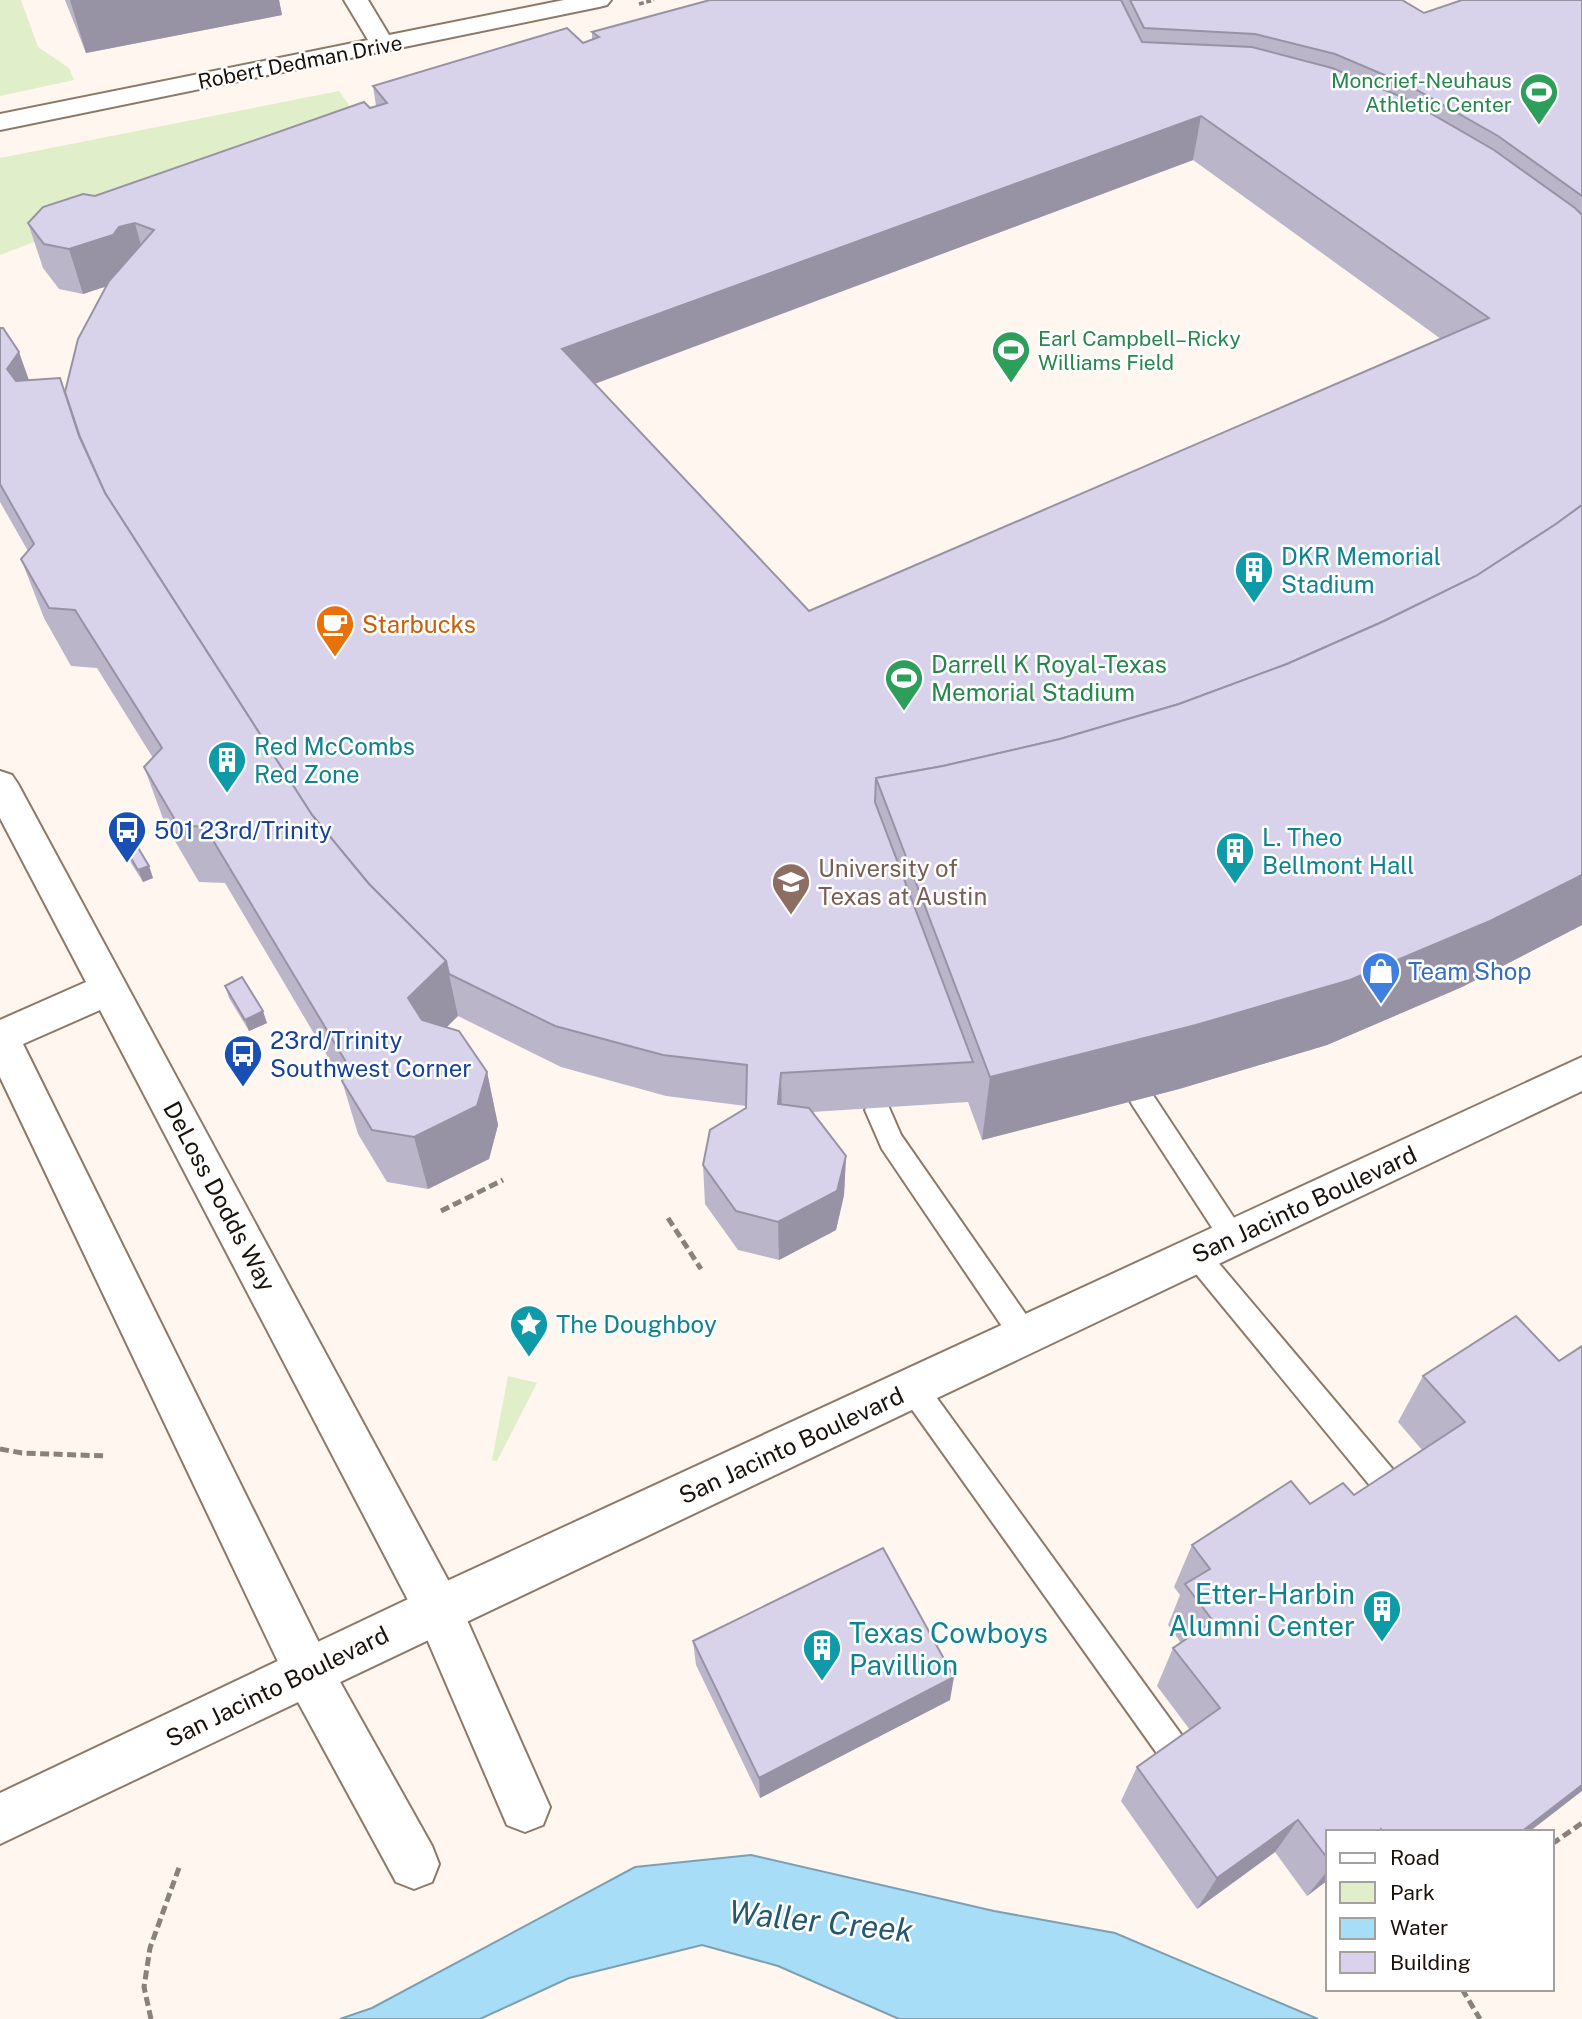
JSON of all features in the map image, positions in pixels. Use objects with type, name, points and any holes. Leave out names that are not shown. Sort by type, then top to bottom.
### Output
[{"type":"street","points":[[356,0],[383,45]]},
{"type":"street","name":"Robert Dedman Drive","points":[[0,122],[599,0]]},
{"type":"street","name":"DeLoss Dodds Way","points":[[0,784],[438,1609],[525,1807]]},
{"type":"street","points":[[110,989],[0,1036],[308,1672],[414,1864]]},
{"type":"street","name":"San Jacinto Boulevard","points":[[0,1819],[438,1609],[1582,1073]]},
{"type":"lane","points":[[1142,1099],[1215,1246],[1396,1495]]},
{"type":"lane","points":[[878,1110],[891,1141],[1024,1335]]},
{"type":"lane","points":[[913,1388],[1172,1748]]},
{"type":"path","points":[[441,1211],[503,1180]]},
{"type":"path","points":[[668,1218],[701,1269]]},
{"type":"path","points":[[0,1449],[23,1453],[107,1456]]},
{"type":"path","points":[[1554,1843],[1582,1823]]},
{"type":"path","points":[[151,2019],[144,1987],[150,1948],[180,1865]]},
{"type":"path","points":[[1463,1991],[1480,2019]]},
{"type":"green space","points":[[0,0],[21,0],[38,47],[69,68],[74,80],[0,96]]},
{"type":"green space","points":[[339,91],[358,118],[0,255],[0,158]]},
{"type":"green space","points":[[508,1376],[537,1383],[497,1461],[492,1460]]},
{"type":"water","name":"Waller Creek","points":[[751,1855],[994,1911],[1115,1933],[1318,2019],[899,2019],[778,1966],[702,1945],[569,1978],[480,2019],[340,2019],[372,2008],[635,1867]]},
{"type":"building","name":"Darrell K Royal-Texas Memorial Stadium","points":[[710,0],[1121,0],[1142,42],[1252,47],[1332,68],[1404,98],[1494,150],[1582,215],[1582,505],[1476,576],[1287,664],[1179,704],[1060,739],[943,766],[876,778],[875,802],[973,1062],[781,1073],[778,1104],[809,1108],[846,1156],[837,1191],[778,1222],[736,1211],[703,1165],[710,1130],[746,1108],[747,1065],[663,1055],[555,1026],[449,974],[446,961],[369,884],[312,815],[105,493],[80,437],[65,392],[78,339],[109,281],[154,230],[135,223],[119,227],[113,235],[69,249],[44,244],[28,223],[43,207],[83,194],[95,196],[364,102],[370,108],[387,103],[373,86],[567,28],[583,43],[599,37],[592,32]],"holes":[[[1201,116],[1489,318],[809,611],[562,349]]]},
{"type":"building","points":[[1130,0],[1402,0],[1424,13],[1462,0],[1582,0],[1582,196],[1498,136],[1408,85],[1335,54],[1255,34],[1144,28]]},
{"type":"building","name":"Red McCombs Red Zone","points":[[0,328],[3,328],[19,352],[7,369],[16,381],[60,378],[79,436],[105,493],[312,815],[369,884],[446,961],[408,998],[422,1020],[459,1031],[487,1072],[477,1106],[414,1137],[372,1130],[342,1081],[349,1067],[205,827],[178,825],[144,767],[162,748],[75,610],[49,608],[21,559],[34,544],[0,484]]},
{"type":"building","name":"L. Theo Bellmont Hall","points":[[1582,505],[1582,875],[1490,921],[1350,980],[1196,1025],[990,1077],[876,778],[943,766],[1060,739],[1179,704],[1287,664],[1476,576]]},
{"type":"building","points":[[137,846],[149,866],[138,870],[126,850]]},
{"type":"building","points":[[242,977],[263,1011],[245,1020],[225,986]]},
{"type":"building","name":"Etter-Harbin Alumni Center","points":[[1516,1316],[1559,1361],[1582,1346],[1582,1785],[1524,1830],[1326,1830],[1326,1856],[1298,1820],[1217,1878],[1137,1767],[1220,1708],[1173,1648],[1213,1621],[1185,1584],[1210,1569],[1192,1545],[1291,1481],[1310,1504],[1343,1483],[1354,1495],[1465,1422],[1423,1376]]},
{"type":"building","name":"Texas Cowboys Pavillion","points":[[883,1548],[954,1677],[759,1778],[693,1641]]},
{"type":"place","name":"Moncrief-Neuhaus Athletic Center","points":[[1539,126]]},
{"type":"place","name":"Earl Campbell–Ricky Williams Field","points":[[1011,384]]},
{"type":"place","name":"DKR Memorial Stadium","points":[[1254,604]]},
{"type":"place","name":"Starbucks","points":[[335,658]]},
{"type":"place","name":"Darrell K Royal-Texas Memorial Stadium","points":[[904,712]]},
{"type":"place","name":"Red McCombs Red Zone","points":[[227,794]]},
{"type":"place","name":"501 23rd/Trinity","points":[[127,864]]},
{"type":"place","name":"L. Theo Bellmont Hall","points":[[1235,885]]},
{"type":"place","name":"University of Texas at Austin","points":[[791,916]]},
{"type":"place","name":"Team Shop","points":[[1381,1005]]},
{"type":"place","name":"23rd/Trinity Southwest Corner","points":[[243,1088]]},
{"type":"place","name":"The Doughboy","points":[[529,1358]]},
{"type":"place","name":"Etter-Harbin Alumni Center","points":[[1382,1643]]},
{"type":"place","name":"Texas Cowboys Pavillion","points":[[822,1682]]}]
